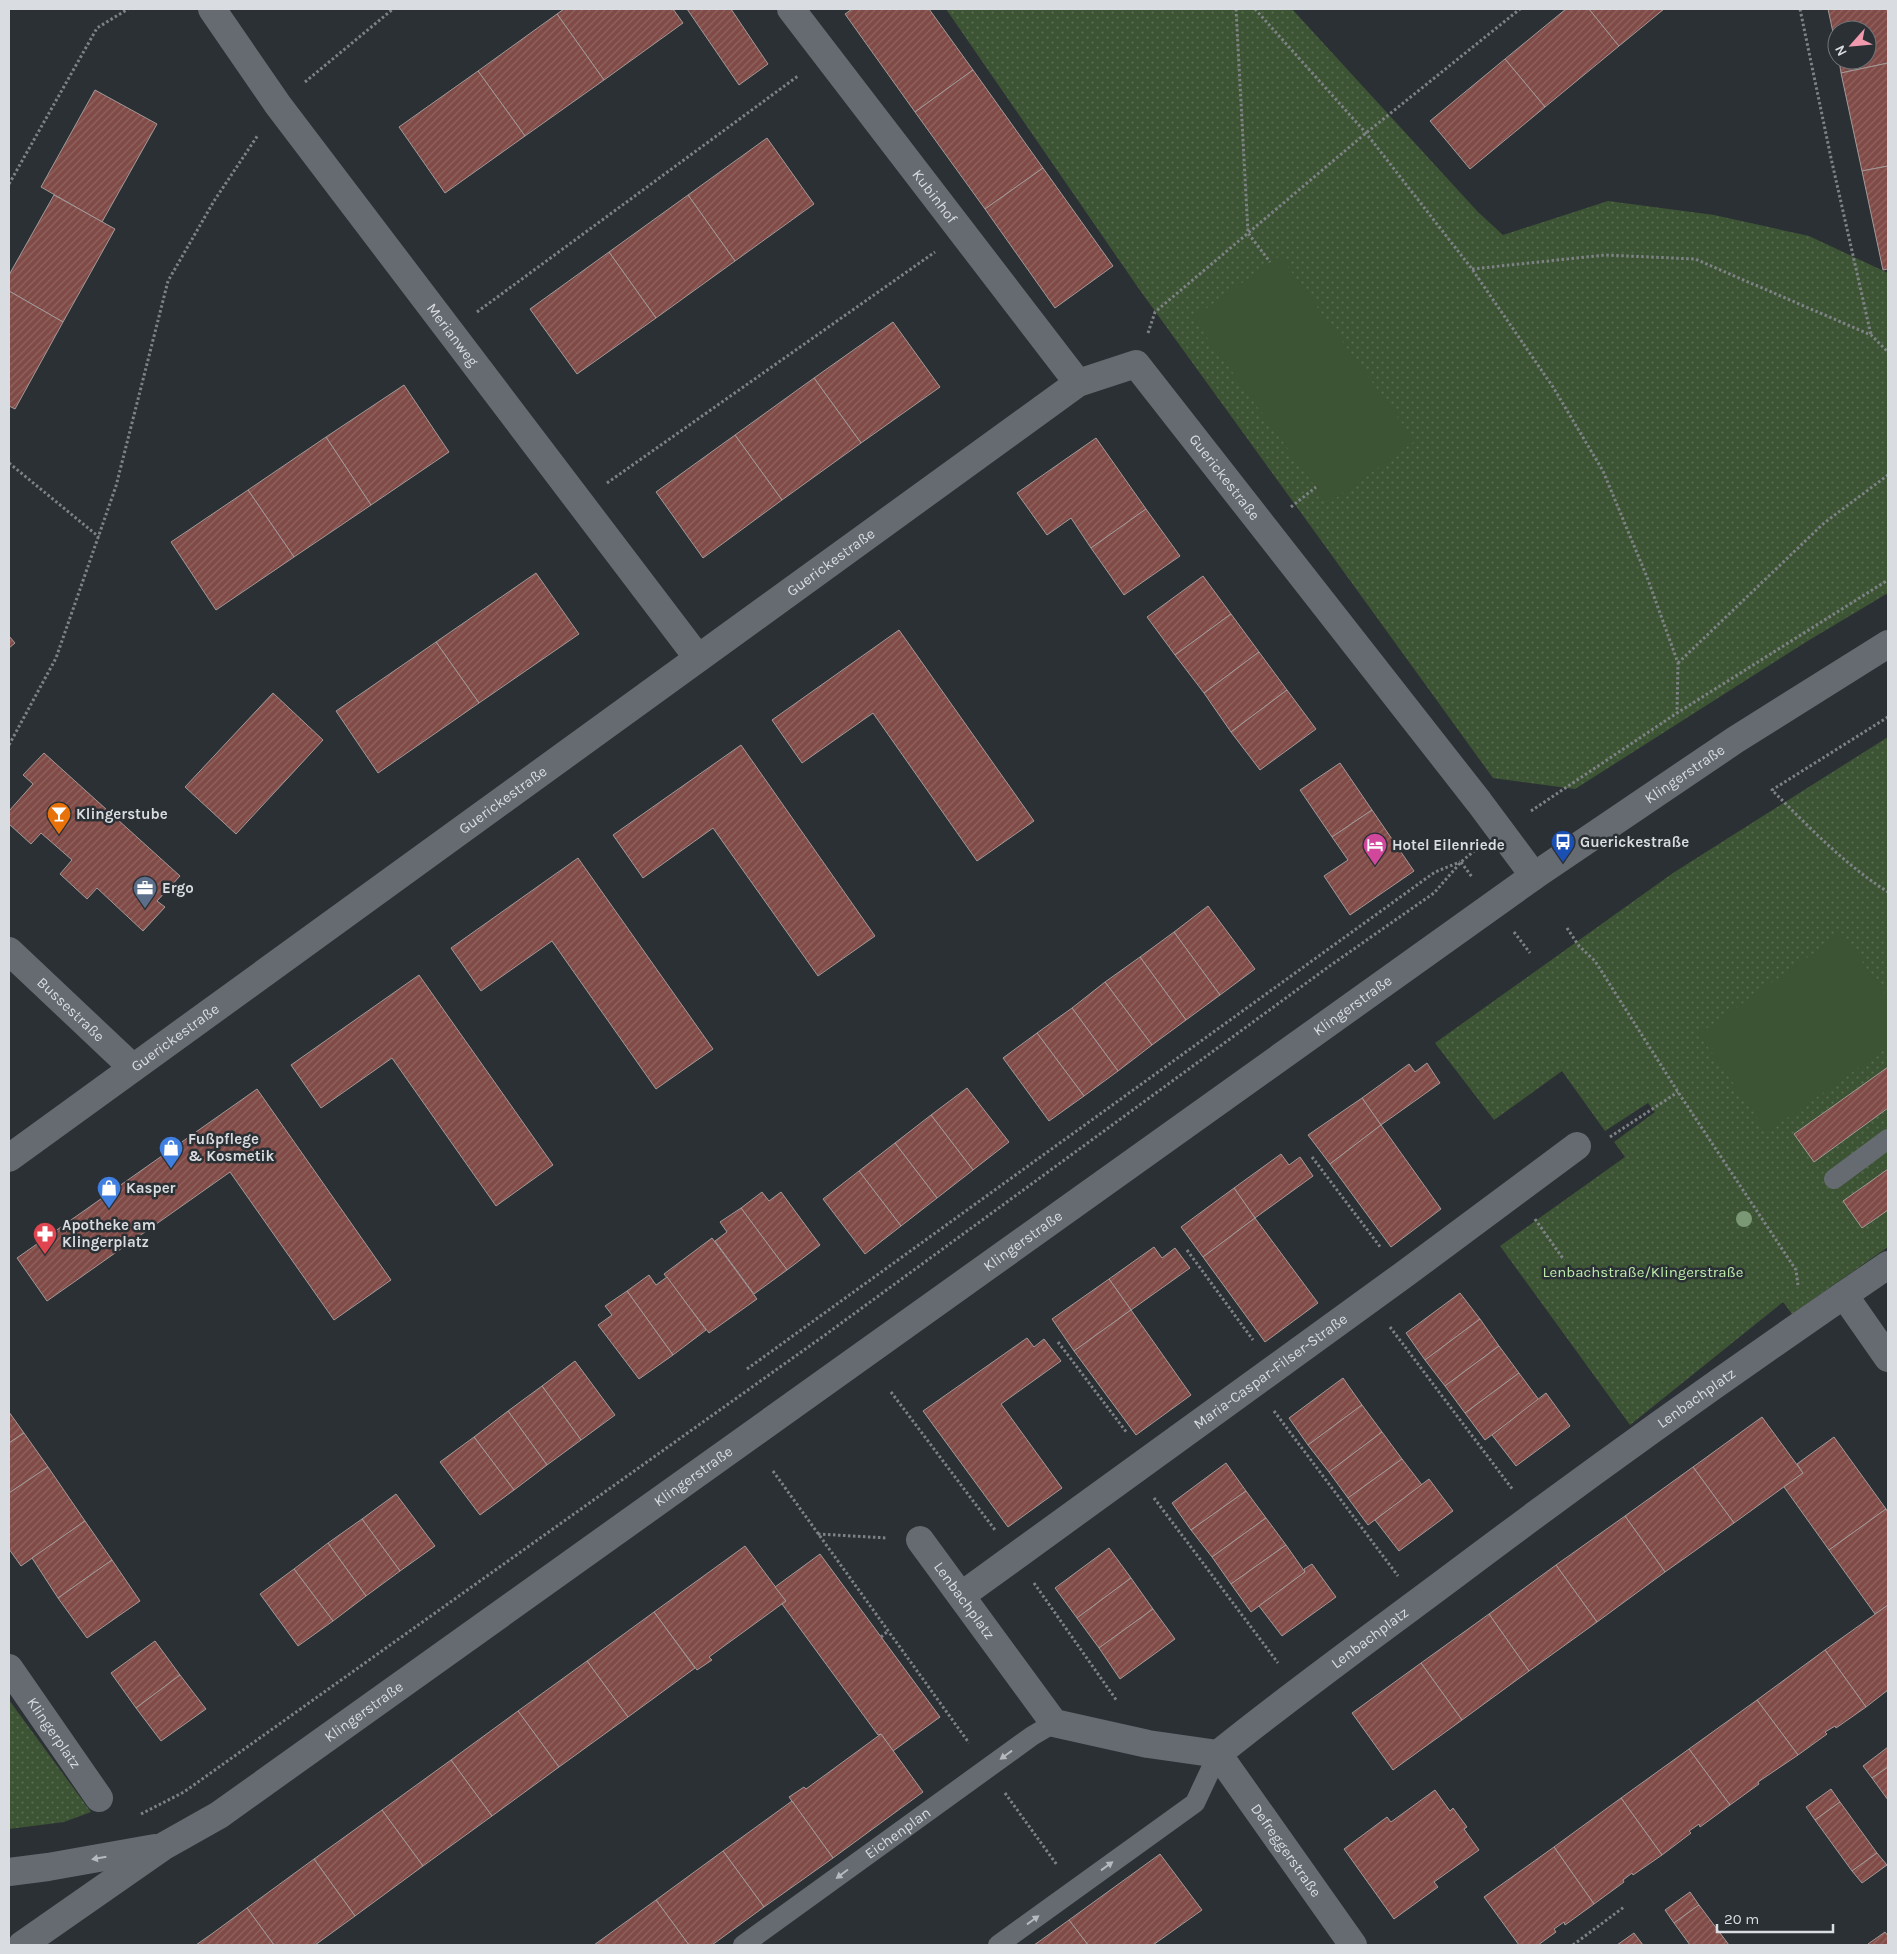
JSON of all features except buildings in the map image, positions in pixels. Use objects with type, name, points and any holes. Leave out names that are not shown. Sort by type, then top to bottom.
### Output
[{"type":"street","name":"Merianweg","points":[[212,9],[278,106],[698,658]]},
{"type":"street","name":"Kubinhof","points":[[791,9],[1078,383]]},
{"type":"street","name":"Guerickestraße","points":[[9,1158],[1078,383],[1136,364],[1467,786],[1534,876]]},
{"type":"street","name":"Klingerstraße","points":[[22,1945],[164,1846],[219,1815],[1534,876],[1735,740],[1888,644]]},
{"type":"street","name":"Bussestraße","points":[[9,952],[133,1068]]},
{"type":"street","name":"Maria-Caspar-Filser-Straße","points":[[962,1595],[1370,1300],[1577,1146]]},
{"type":"street","name":"Lenbachplatz","points":[[1218,1754],[1298,1690],[1533,1516],[1844,1295],[1888,1266]]},
{"type":"street","points":[[1844,1295],[1888,1358]]},
{"type":"street","name":"Lenbachplatz","points":[[920,1540],[1054,1723]]},
{"type":"street","name":"Klingerplatz","points":[[9,1668],[99,1798]]},
{"type":"street","points":[[1054,1723],[1148,1744],[1218,1754]]},
{"type":"street","name":"Defreggerstraße","points":[[1218,1754],[1353,1945]]},
{"type":"street","name":"Klingerstraße","points":[[9,1872],[48,1867],[164,1846]]},
{"type":"lane","points":[[1834,1179],[1888,1139]]},
{"type":"lane","name":"Eichenplan","points":[[743,1945],[988,1768],[1054,1723]]},
{"type":"lane","points":[[998,1945],[1195,1803],[1218,1754]]},
{"type":"path","points":[[9,184],[97,28],[128,9]]},
{"type":"path","points":[[9,745],[56,658],[116,486],[168,281],[214,201],[278,106],[393,9]]},
{"type":"path","points":[[1236,9],[1248,233],[1270,262]]},
{"type":"path","points":[[1255,9],[1366,133],[1472,269],[1554,387],[1603,471],[1647,577],[1678,663],[1677,713]]},
{"type":"path","points":[[1136,364],[1155,312],[1366,133],[1520,9]]},
{"type":"path","points":[[1800,9],[1831,158],[1871,334]]},
{"type":"path","points":[[450,332],[826,55]]},
{"type":"path","points":[[580,502],[962,233]]},
{"type":"path","points":[[1472,269],[1605,255],[1695,259],[1871,334],[1888,352]]},
{"type":"path","points":[[9,463],[98,537]]},
{"type":"path","points":[[1678,663],[1824,523],[1888,475]]},
{"type":"path","points":[[1531,811],[1677,713],[1888,580]]},
{"type":"path","points":[[1888,718],[1772,790],[1809,826],[1888,892]]},
{"type":"path","points":[[135,1816],[184,1792],[825,1335],[1331,965],[1434,893],[1461,862],[1478,848]]},
{"type":"path","points":[[747,1369],[1435,872],[1461,862]]},
{"type":"path","points":[[1567,928],[1579,946],[1595,961],[1678,1092],[1796,1270],[1799,1291]]},
{"type":"path","points":[[1577,1146],[1611,1137],[1678,1092]]},
{"type":"path","points":[[1312,1157],[1402,1276]]},
{"type":"path","points":[[1535,1220],[1564,1260]]},
{"type":"path","points":[[1187,1250],[1264,1377],[1418,1602]]},
{"type":"path","points":[[1370,1300],[1533,1516]]},
{"type":"path","points":[[1058,1342],[1141,1466],[1298,1690]]},
{"type":"path","points":[[891,1392],[1015,1556],[1148,1744]]},
{"type":"path","points":[[773,1471],[1075,1890]]},
{"type":"path","points":[[818,1534],[886,1538]]},
{"type":"path","points":[[881,1637],[888,1631]]},
{"type":"path","points":[[1573,1945],[1624,1907]]},
{"type":"green space","points":[[946,9],[1292,9],[1478,212],[1503,235],[1608,201],[1714,215],[1809,236],[1888,273],[1888,593],[1806,642],[1575,789],[1493,778],[1139,289]]},
{"type":"green space","points":[[1280,256],[1415,441],[1328,504],[1193,318]]},
{"type":"green space","name":"Lenbachstraße/Klingerstraße","points":[[1888,737],[1888,1247],[1792,1314],[1783,1302],[1630,1425],[1500,1246],[1625,1157],[1614,1142],[1655,1112],[1648,1103],[1605,1131],[1562,1071],[1494,1120],[1435,1043],[1673,873]]},
{"type":"green space","points":[[1842,933],[1888,999],[1888,1047],[1767,1132],[1699,1034]]},
{"type":"green space","points":[[9,1700],[91,1812],[64,1822],[9,1829]]},
{"type":"place","name":"Klingerstube","points":[[59,835]]},
{"type":"place","name":"Guerickestraße","points":[[1563,863]]},
{"type":"place","name":"Hotel Eilenriede","points":[[1375,866]]},
{"type":"place","name":"Ergo","points":[[145,909]]},
{"type":"place","name":"Fußpflege & Kosmetik","points":[[171,1169]]},
{"type":"place","name":"Kasper","points":[[109,1209]]},
{"type":"place","name":"Apotheke am Klingerplatz","points":[[45,1255]]}]
